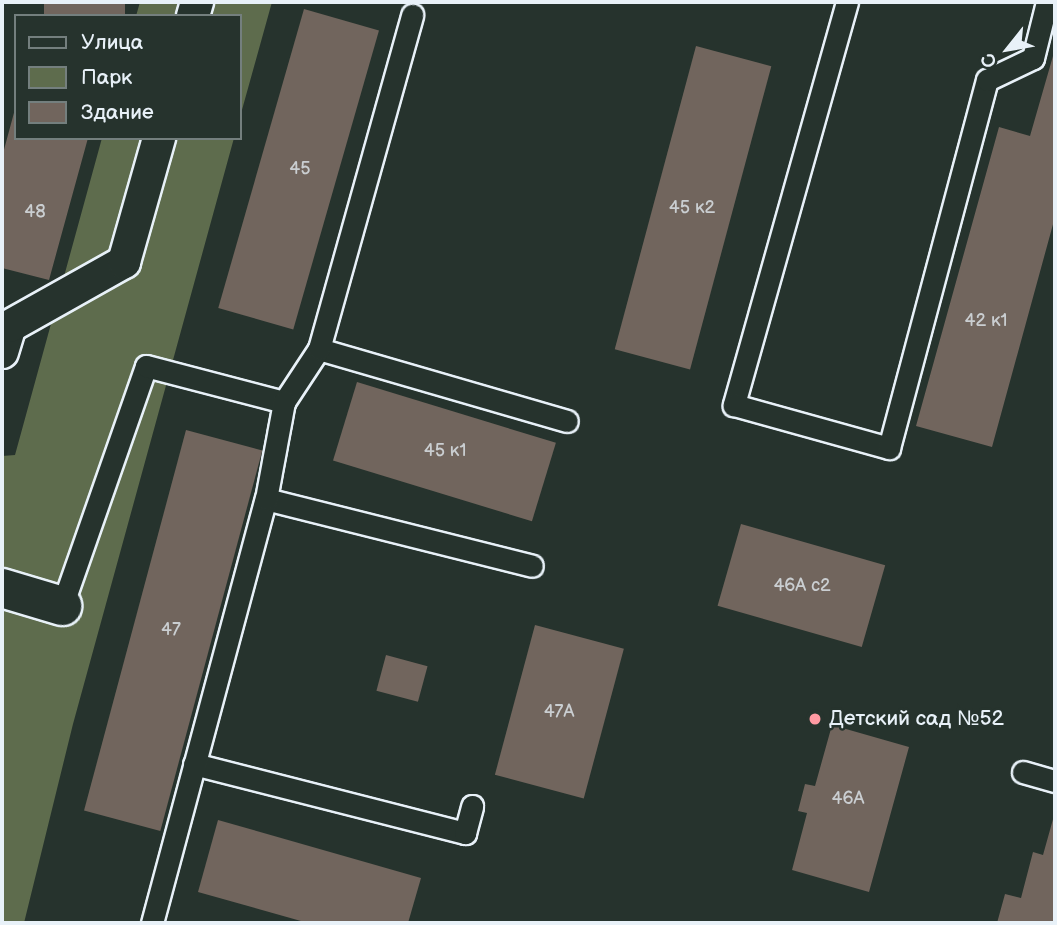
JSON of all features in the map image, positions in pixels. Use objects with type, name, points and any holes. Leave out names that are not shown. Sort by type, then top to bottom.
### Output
[{"type":"street","points":[[2,352],[10,326],[124,262],[158,140]]},
{"type":"street","points":[[2,588],[62,606]]},
{"type":"lane","points":[[847,2],[734,405],[889,447],[987,80],[1033,58],[1048,2]]},
{"type":"lane","points":[[152,923],[266,499],[284,402],[318,349],[412,15]]},
{"type":"lane","points":[[318,349],[567,421]]},
{"type":"lane","points":[[62,606],[146,366],[284,402]]},
{"type":"lane","points":[[266,499],[533,566]]},
{"type":"lane","points":[[194,764],[465,833],[472,806]]},
{"type":"lane","points":[[1023,772],[1055,781]]},
{"type":"green space","points":[[140,2],[272,2],[242,110],[242,14],[137,14]]},
{"type":"green space","points":[[101,140],[233,140],[73,724],[24,923],[2,923],[2,456],[15,455]]},
{"type":"building","points":[[44,2],[125,2],[125,14],[44,14]]},
{"type":"building","points":[[304,9],[379,30],[293,329],[218,308]]},
{"type":"building","points":[[696,46],[771,66],[690,369],[615,349]]},
{"type":"building","points":[[1055,49],[1055,217],[992,447],[916,426],[999,127],[1030,136]]},
{"type":"building","points":[[14,113],[14,140],[87,140],[49,280],[2,268],[2,157]]},
{"type":"building","points":[[357,382],[556,443],[532,521],[333,460]]},
{"type":"building","points":[[186,430],[262,450],[160,831],[84,811]]},
{"type":"building","points":[[741,524],[885,565],[862,647],[718,606]]},
{"type":"building","points":[[535,625],[624,649],[584,799],[495,775]]},
{"type":"building","points":[[386,655],[428,666],[418,702],[376,691]]},
{"type":"building","points":[[832,725],[909,747],[869,892],[792,870],[807,813],[798,811],[805,784],[815,786]]},
{"type":"building","points":[[1055,812],[1055,923],[997,923],[1005,894],[1021,898],[1033,852],[1043,855]]},
{"type":"building","points":[[218,820],[421,878],[408,923],[308,923],[198,892]]},
{"type":"place","name":"Детский сад №52","points":[[815,719]]}]
